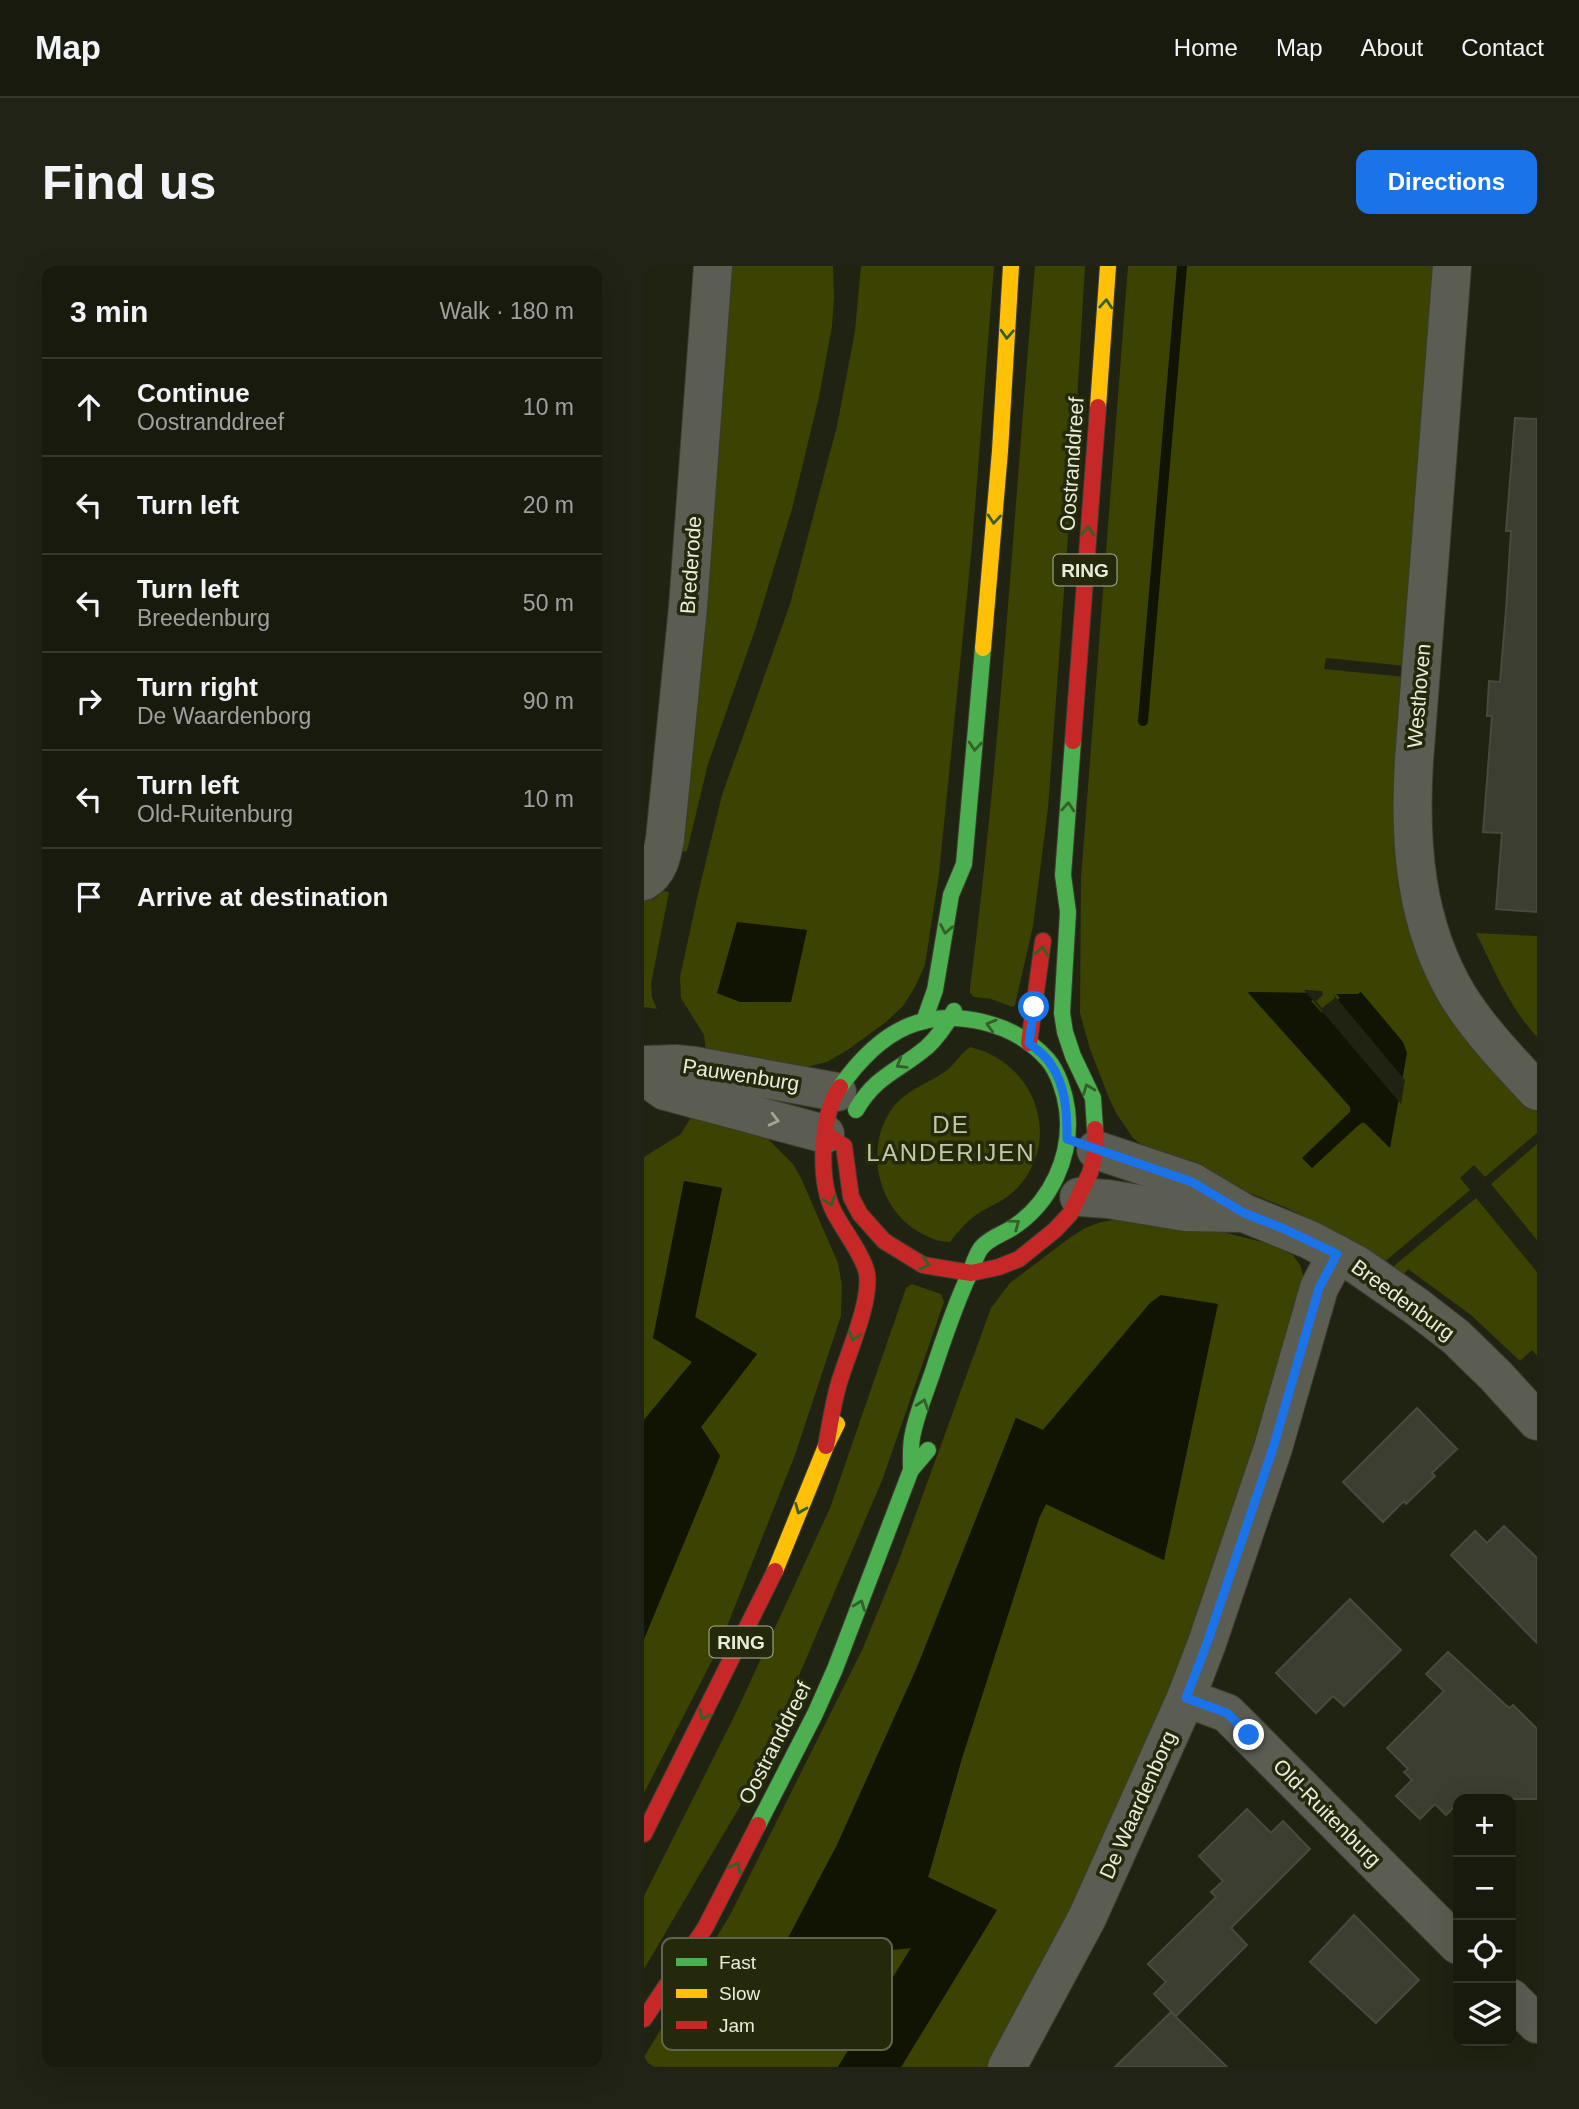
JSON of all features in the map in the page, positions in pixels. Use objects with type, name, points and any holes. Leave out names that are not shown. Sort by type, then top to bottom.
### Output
[{"type":"main road","points":[[924,1021],[935,990],[951,895],[964,864],[1000,451],[1011,266]]},
{"type":"main road","name":"Oostranddreef","points":[[1082,1144],[1093,1098],[1073,1056],[1062,1013],[1068,912],[1062,875],[1108,266]]},
{"type":"main road","points":[[964,864],[969,884]]},
{"type":"main road","name":"Oostranddreef","points":[[1049,899],[1062,875]]},
{"type":"main road","points":[[1029,1043],[1046,926]]},
{"type":"main road","name":"RING","points":[[826,1446],[838,1386],[868,1291],[867,1270],[833,1211],[827,1194],[823,1152],[852,1118],[863,1095],[883,1075],[937,1038],[957,1004],[958,990]]},
{"type":"main road","name":"RING","points":[[950,1018],[995,1024],[1029,1043],[1049,1061],[1061,1084],[1090,1173],[1070,1214],[1055,1230],[1019,1259],[996,1273],[971,1273],[899,1260],[860,1214],[851,1197],[835,1140],[837,1092],[851,1072],[876,1047],[906,1027],[924,1021],[950,1018]]},
{"type":"main road","name":"RING","points":[[971,1273],[981,1248],[997,1235],[1012,1228],[1033,1209],[1045,1195],[1064,1160],[1082,1144]]},
{"type":"main road","name":"Oostranddreef","points":[[911,1470],[912,1435],[957,1300],[971,1273]]},
{"type":"main road","name":"RING","points":[[644,1834],[774,1574],[826,1446],[850,1399]]},
{"type":"main road","name":"Oostranddreef","points":[[698,1938],[815,1714],[835,1669],[911,1470],[935,1440]]},
{"type":"main road","name":"Oostranddreef","points":[[644,2019],[662,1992]]},
{"type":"street","name":"Brederode","points":[[652,872],[665,839],[688,607],[713,266]]},
{"type":"street","name":"Westhoven","points":[[1452,266],[1414,761],[1411,809],[1413,857],[1429,926],[1458,995],[1488,1038],[1537,1091]]},
{"type":"street","name":"Pauwenburg","points":[[644,1065],[695,1066],[837,1092]]},
{"type":"street","name":"Pauwenburg","points":[[644,1076],[665,1091],[835,1140]]},
{"type":"street","name":"Breedenburg","points":[[1082,1144],[1192,1182],[1244,1213],[1337,1254],[1376,1278],[1456,1337],[1537,1421]]},
{"type":"street","name":"Breedenburg","points":[[1079,1197],[1186,1212],[1244,1213]]},
{"type":"street","name":"De Waardenborg","points":[[1007,2067],[1087,1918],[1186,1698],[1273,1448],[1319,1288],[1337,1254]]},
{"type":"street","name":"Old-Ruitenburg","points":[[1186,1698],[1227,1713],[1453,1940]]},
{"type":"street","points":[[1516,2003],[1537,2024]]},
{"type":"green space","points":[[732,266],[833,266],[832,326],[819,397],[792,509],[755,630],[708,764],[687,851],[675,853]]},
{"type":"green space","points":[[861,266],[994,266],[972,545],[939,874],[925,965],[903,1006],[886,1022],[827,1062],[790,1071],[706,1052],[704,1035],[681,998],[680,977],[722,795],[790,604],[837,426],[855,331]]},
{"type":"green space","points":[[1035,266],[1085,266],[1048,808],[1033,926],[1013,1007],[991,999],[974,997],[970,988],[999,718]]},
{"type":"green space","points":[[1128,266],[1437,266],[1406,666],[1326,658],[1324,669],[1405,677],[1396,828],[1520,1093],[1537,1112],[1537,1133],[1485,1177],[1474,1165],[1460,1178],[1470,1190],[1382,1264],[1348,1239],[1287,1208],[1210,1177],[1168,1164],[1133,1138],[1116,1113],[1090,1049],[1080,1013],[1081,878]],"holes":[[[1248,993],[1319,993],[1311,1001],[1322,1013],[1340,998],[1337,994],[1358,994],[1389,1147],[1365,1123],[1358,1124],[1350,1112],[1350,1106]]]},
{"type":"green space","points":[[664,891],[669,892],[651,984],[657,1009],[644,1007],[644,901],[654,899]]},
{"type":"green space","points":[[1476,933],[1537,936],[1537,1037],[1510,1000]]},
{"type":"green space","points":[[970,1047],[992,1055],[1010,1067],[1024,1083],[1034,1102],[1039,1123],[1039,1144],[1033,1165],[1020,1185],[1005,1199],[972,1218],[950,1242],[930,1238],[919,1232],[893,1208],[884,1192],[877,1157],[884,1122],[899,1100],[947,1070]]},
{"type":"green space","points":[[693,1114],[765,1136],[793,1164],[838,1263],[842,1285],[841,1316],[795,1455],[718,1649],[644,1793],[644,1639],[720,1456],[701,1427],[757,1354],[695,1317],[722,1188],[684,1181],[692,1362],[644,1420],[644,1157],[681,1134]]},
{"type":"green space","points":[[1537,1144],[1537,1240],[1491,1184]]},
{"type":"green space","points":[[1476,1198],[1537,1272],[1537,1356],[1532,1350],[1520,1361],[1471,1315],[1408,1269],[1400,1279],[1389,1270]]},
{"type":"green space","points":[[1133,1217],[1184,1222],[1266,1243],[1293,1255],[1304,1277],[1231,1517],[1178,1669],[1069,1917],[988,2067],[901,2067],[996,1911],[928,1878],[962,1758],[1039,1518],[1046,1504],[1163,1560],[1161,1295],[1150,1304],[1043,1430],[1016,1418],[918,1665],[837,1845],[788,1938],[716,1938],[863,1648],[899,1560],[991,1308],[1010,1283],[1068,1239],[1101,1222]]},
{"type":"green space","points":[[912,1284],[941,1294],[944,1302],[883,1478],[746,1796],[644,1969],[644,1896],[734,1717],[830,1508],[906,1288]]},
{"type":"green space","points":[[911,1948],[892,1979],[892,1950]]},
{"type":"green space","points":[[662,2027],[662,2050],[848,2050],[838,2067],[644,2067],[644,2057]]},
{"type":"shaded area","points":[[737,922],[807,930],[791,1002],[740,1002],[717,993]]},
{"type":"shaded area","points":[[1248,992],[1320,993],[1311,1001],[1322,1013],[1340,998],[1336,994],[1361,992],[1403,1042],[1407,1053],[1390,1148],[1362,1122],[1312,1168],[1302,1158],[1351,1108]]},
{"type":"shaded area","points":[[684,1181],[722,1188],[695,1317],[757,1354],[701,1427],[720,1456],[644,1639],[644,1420],[692,1362],[653,1338]]},
{"type":"shaded area","points":[[1161,1295],[1218,1304],[1164,1560],[1046,1504],[1039,1518],[962,1758],[928,1877],[997,1910],[901,2067],[838,2067],[848,2050],[892,2050],[892,1979],[911,1948],[892,1950],[892,1938],[788,1938],[837,1845],[918,1665],[1016,1418],[1043,1430],[1150,1303]]},
{"type":"pier","points":[[1304,990],[1322,991],[1323,995],[1316,1001],[1322,1008],[1335,998],[1333,994],[1405,1080],[1401,1104]]},
{"type":"building","points":[[1515,418],[1537,419],[1537,912],[1496,909],[1502,833],[1483,832],[1492,716],[1487,716],[1489,681],[1500,682],[1506,610],[1511,531],[1506,531]]},
{"type":"building","points":[[1417,1408],[1457,1449],[1432,1473],[1435,1476],[1383,1522],[1343,1482]]},
{"type":"building","points":[[1504,1526],[1537,1558],[1537,1643],[1451,1555],[1475,1531],[1487,1543]]},
{"type":"building","points":[[1350,1599],[1401,1650],[1344,1706],[1333,1696],[1316,1713],[1276,1673]]},
{"type":"building","points":[[1448,1652],[1509,1708],[1513,1705],[1537,1729],[1537,1799],[1516,1799],[1516,1794],[1453,1794],[1453,1808],[1446,1815],[1435,1804],[1420,1819],[1396,1796],[1412,1780],[1404,1772],[1408,1769],[1387,1748],[1444,1691],[1426,1674]]},
{"type":"building","points":[[1247,1809],[1271,1833],[1283,1821],[1310,1849],[1231,1928],[1247,1945],[1176,2016],[1154,1994],[1166,1982],[1148,1964],[1216,1897],[1211,1892],[1223,1881],[1199,1856]]},
{"type":"building","points":[[1354,1915],[1419,1980],[1376,2023],[1310,1962]]},
{"type":"building","points":[[1171,2012],[1227,2067],[1115,2067]]},
{"type":"waterway","points":[[1143,721],[1182,266]]},
{"type":"traffic: fast","points":[[924,1021],[935,990],[951,895],[964,864],[983,648]]},
{"type":"traffic: fast","points":[[1073,741],[1063,875],[1068,912],[1062,1013],[1073,1056],[1093,1098],[1095,1129]]},
{"type":"traffic: fast","points":[[856,1110],[880,1081],[931,1043],[954,1011]]},
{"type":"traffic: fast","points":[[840,1087],[869,1052],[896,1032],[924,1021],[962,1019],[1001,1028],[1034,1047],[1055,1070],[1066,1103],[1068,1126],[1063,1160],[1048,1191],[1026,1218],[988,1242],[976,1257],[918,1415],[911,1442],[911,1470]]},
{"type":"traffic: fast","points":[[758,1825],[835,1669],[911,1470],[928,1450]]},
{"type":"traffic: slow","points":[[983,648],[1000,451],[1011,266]]},
{"type":"traffic: slow","points":[[1098,407],[1108,266]]},
{"type":"traffic: slow","points":[[775,1571],[837,1424]]},
{"type":"traffic: jam","points":[[1073,741],[1098,407]]},
{"type":"traffic: jam","points":[[1029,1043],[1043,941]]},
{"type":"traffic: jam","points":[[826,1446],[837,1391],[862,1313],[867,1286],[865,1267],[834,1212],[825,1183],[825,1131],[833,1099],[840,1087]]},
{"type":"traffic: jam","points":[[825,1134],[844,1146],[851,1197],[860,1214],[884,1241],[923,1265],[971,1273],[1019,1259],[1070,1214],[1090,1173],[1096,1150],[1095,1129]]},
{"type":"traffic: jam","points":[[644,1834],[775,1571]]},
{"type":"traffic: jam","points":[[698,1938],[758,1825]]},
{"type":"traffic: jam","points":[[644,2019],[662,1992]]},
{"type":"district","name":"DE LANDERIJEN","points":[[951,1139]]},
{"type":"route","points":[[1034,1007],[1029,1043],[1049,1061],[1061,1084],[1067,1109],[1067,1139],[1192,1182],[1244,1213],[1337,1254],[1319,1288],[1273,1448],[1186,1698],[1227,1713],[1249,1735]]}]
